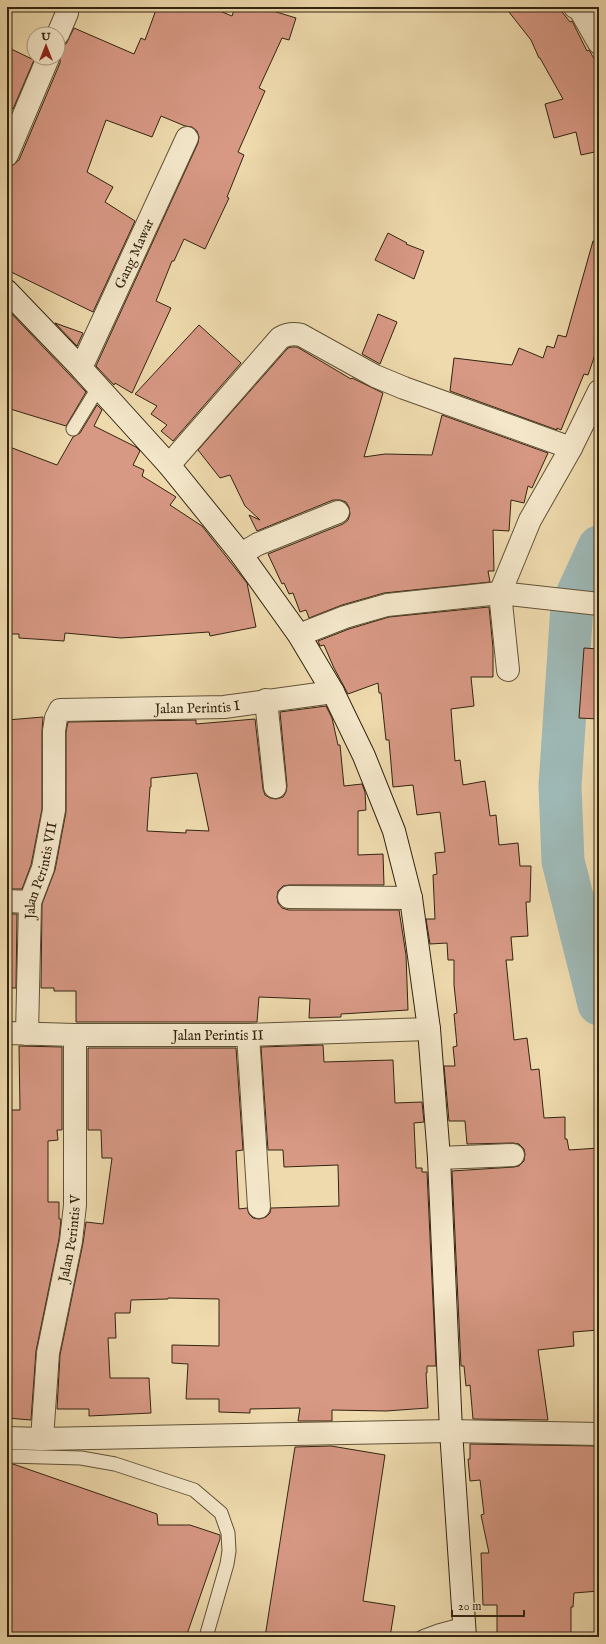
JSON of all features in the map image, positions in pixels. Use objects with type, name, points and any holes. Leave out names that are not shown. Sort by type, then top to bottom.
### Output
[{"type":"street","points":[[575,7],[580,10],[599,43]]},
{"type":"street","points":[[61,26],[67,13]]},
{"type":"street","points":[[7,155],[45,66]]},
{"type":"street","name":"Gang Mawar","points":[[81,368],[187,138]]},
{"type":"street","points":[[7,291],[81,368],[169,465],[241,554],[299,635],[333,692],[364,756],[394,831],[411,898],[429,1029],[439,1158],[451,1431],[464,1631]]},
{"type":"street","points":[[169,465],[280,338],[295,333],[301,334],[356,366],[390,382],[571,448]]},
{"type":"street","points":[[508,670],[511,593],[530,520],[571,448],[599,391]]},
{"type":"street","points":[[241,554],[258,544],[338,512]]},
{"type":"street","points":[[299,635],[345,617],[387,605],[511,593],[599,604]]},
{"type":"street","name":"Jalan Perintis I","points":[[60,710],[224,707],[266,700],[333,692]]},
{"type":"street","points":[[266,700],[275,787]]},
{"type":"street","name":"Jalan Perintis VII","points":[[17,1033],[30,902],[43,868],[54,810],[54,731],[56,718],[60,710]]},
{"type":"street","points":[[289,897],[411,898]]},
{"type":"street","points":[[7,901],[30,902]]},
{"type":"street","name":"Jalan Perintis II","points":[[17,1033],[75,1035],[248,1035],[429,1029]]},
{"type":"street","name":"Jalan Perintis V","points":[[42,1439],[48,1353],[69,1249],[76,1205],[75,1035]]},
{"type":"street","points":[[248,1035],[259,1207]]},
{"type":"street","points":[[439,1158],[512,1156]]},
{"type":"street","points":[[7,1438],[42,1439],[451,1431],[599,1434]]},
{"type":"lane","points":[[73,429],[98,388]]},
{"type":"lane","points":[[7,1456],[81,1458],[115,1464],[194,1490],[221,1513],[228,1533],[228,1564],[206,1637]]},
{"type":"lane","points":[[422,1637],[438,1631],[464,1631]]},
{"type":"building","points":[[157,7],[210,7],[232,16],[235,7],[260,7],[296,18],[289,40],[282,38],[259,88],[265,91],[238,152],[244,155],[227,197],[229,198],[205,249],[184,239],[174,261],[172,261],[156,301],[171,308],[132,393],[115,383],[114,385],[96,366],[198,143],[199,137],[197,131],[192,127],[185,126],[161,116],[152,137],[106,120],[87,172],[113,187],[105,202],[135,221],[93,312],[7,270],[7,170],[19,160],[59,66],[66,66],[66,44],[74,28],[134,54],[141,38],[145,40]]},
{"type":"building","points":[[505,7],[558,7],[570,22],[572,21],[587,51],[589,50],[599,67],[599,151],[581,155],[576,132],[554,138],[545,104],[563,99],[539,58],[531,40]]},
{"type":"building","points":[[7,47],[26,56],[26,66],[31,66],[13,109],[7,106]]},
{"type":"building","points":[[388,233],[407,243],[406,244],[424,251],[414,279],[375,260]]},
{"type":"building","points":[[593,241],[599,242],[599,343],[588,375],[584,374],[561,430],[557,428],[557,430],[450,391],[454,358],[512,365],[519,348],[543,358],[547,346],[554,348],[558,335],[566,337]]},
{"type":"building","points":[[7,309],[86,392],[66,426],[7,408]]},
{"type":"building","points":[[378,314],[397,322],[380,364],[362,354]]},
{"type":"building","points":[[55,323],[83,333],[77,346]]},
{"type":"building","points":[[199,325],[241,363],[173,441],[161,431],[167,425],[151,414],[157,406],[135,394]]},
{"type":"building","points":[[297,347],[351,379],[352,378],[383,393],[364,457],[385,454],[432,455],[442,415],[548,453],[532,488],[528,486],[524,503],[511,500],[509,531],[493,530],[494,571],[488,571],[490,582],[384,593],[342,605],[309,618],[306,610],[300,612],[293,593],[289,594],[284,583],[282,584],[268,554],[343,524],[348,520],[350,514],[349,507],[346,502],[333,500],[257,531],[249,515],[260,520],[245,506],[230,475],[220,478],[198,450],[288,348]]},
{"type":"building","points":[[97,405],[102,410],[94,426],[136,447],[140,451],[133,465],[144,470],[142,476],[176,497],[170,505],[202,526],[247,583],[256,627],[210,636],[209,632],[121,638],[65,633],[64,641],[19,638],[19,634],[7,634],[7,446],[57,465],[73,437],[80,433]]},
{"type":"building","points":[[489,607],[493,648],[493,677],[471,677],[474,706],[451,709],[455,761],[460,760],[463,785],[485,781],[490,816],[496,815],[499,845],[518,843],[520,866],[531,866],[530,902],[526,902],[528,936],[511,937],[513,960],[506,960],[514,1040],[527,1038],[531,1070],[539,1069],[544,1118],[565,1117],[565,1139],[567,1139],[569,1150],[599,1148],[599,1183],[596,1184],[595,1226],[599,1226],[599,1272],[595,1272],[599,1330],[573,1332],[574,1346],[538,1350],[548,1420],[473,1419],[470,1385],[466,1386],[464,1366],[461,1366],[452,1171],[519,1166],[524,1161],[525,1154],[524,1149],[519,1144],[467,1144],[465,1121],[449,1121],[444,1066],[455,1066],[453,1047],[457,1046],[454,1014],[457,1013],[454,985],[454,960],[448,960],[447,943],[430,944],[426,919],[435,919],[433,875],[437,874],[435,853],[445,852],[440,812],[417,815],[413,785],[393,787],[389,740],[386,740],[381,693],[379,693],[378,683],[348,694],[324,645],[320,646],[318,641],[349,629],[389,617]]},
{"type":"building","points":[[584,648],[599,649],[599,719],[579,718]]},
{"type":"building","points":[[326,706],[332,718],[338,745],[340,745],[344,786],[362,784],[365,792],[366,810],[358,811],[358,855],[383,854],[384,885],[283,886],[278,891],[278,903],[282,908],[289,910],[399,910],[406,955],[408,1010],[341,1014],[341,1017],[309,1018],[310,999],[259,997],[257,1022],[76,1022],[76,991],[54,991],[54,988],[41,988],[42,904],[55,870],[66,812],[66,732],[68,722],[196,720],[196,724],[255,719],[263,789],[265,795],[276,799],[283,797],[287,786],[280,712]],"holes":[[[197,773],[209,831],[186,830],[186,833],[147,831],[151,778]]]},
{"type":"building","points":[[43,717],[42,809],[31,865],[22,889],[7,889],[7,720]]},
{"type":"building","points":[[7,914],[17,914],[16,988],[7,988]]},
{"type":"building","points":[[323,1045],[324,1062],[393,1060],[395,1103],[422,1102],[424,1122],[414,1123],[416,1168],[422,1168],[422,1172],[427,1172],[436,1366],[427,1366],[428,1408],[386,1411],[332,1410],[332,1421],[298,1421],[300,1408],[250,1409],[250,1413],[219,1412],[219,1399],[186,1399],[188,1364],[172,1363],[172,1345],[219,1346],[219,1299],[168,1298],[131,1300],[130,1313],[115,1313],[116,1338],[108,1338],[110,1378],[149,1378],[151,1413],[89,1416],[89,1409],[57,1409],[60,1355],[86,1222],[103,1224],[112,1158],[102,1158],[101,1130],[88,1130],[88,1048],[236,1048],[243,1150],[236,1151],[239,1209],[247,1208],[249,1214],[253,1218],[259,1219],[266,1217],[270,1213],[271,1208],[339,1206],[338,1165],[284,1167],[283,1150],[268,1150],[261,1047]]},
{"type":"building","points":[[19,1046],[62,1047],[62,1130],[57,1130],[58,1140],[48,1141],[48,1202],[59,1202],[59,1219],[61,1219],[59,1239],[36,1351],[31,1420],[7,1418],[7,1201],[9,1144],[7,1144],[7,1110],[20,1110]]},
{"type":"building","points":[[470,1444],[597,1446],[599,1475],[599,1591],[574,1593],[573,1607],[571,1607],[571,1637],[497,1637],[497,1605],[483,1605],[481,1553],[489,1553],[481,1515],[484,1514],[480,1480],[470,1481],[468,1459],[470,1459]]},
{"type":"building","points":[[331,1446],[385,1455],[363,1601],[395,1606],[390,1637],[265,1637],[295,1447]]},
{"type":"building","points":[[7,1464],[13,1464],[157,1514],[158,1525],[190,1525],[220,1535],[220,1539],[186,1637],[7,1637]]},
{"type":"waterway","points":[[599,547],[572,606],[560,786],[563,861],[599,1004]]}]
